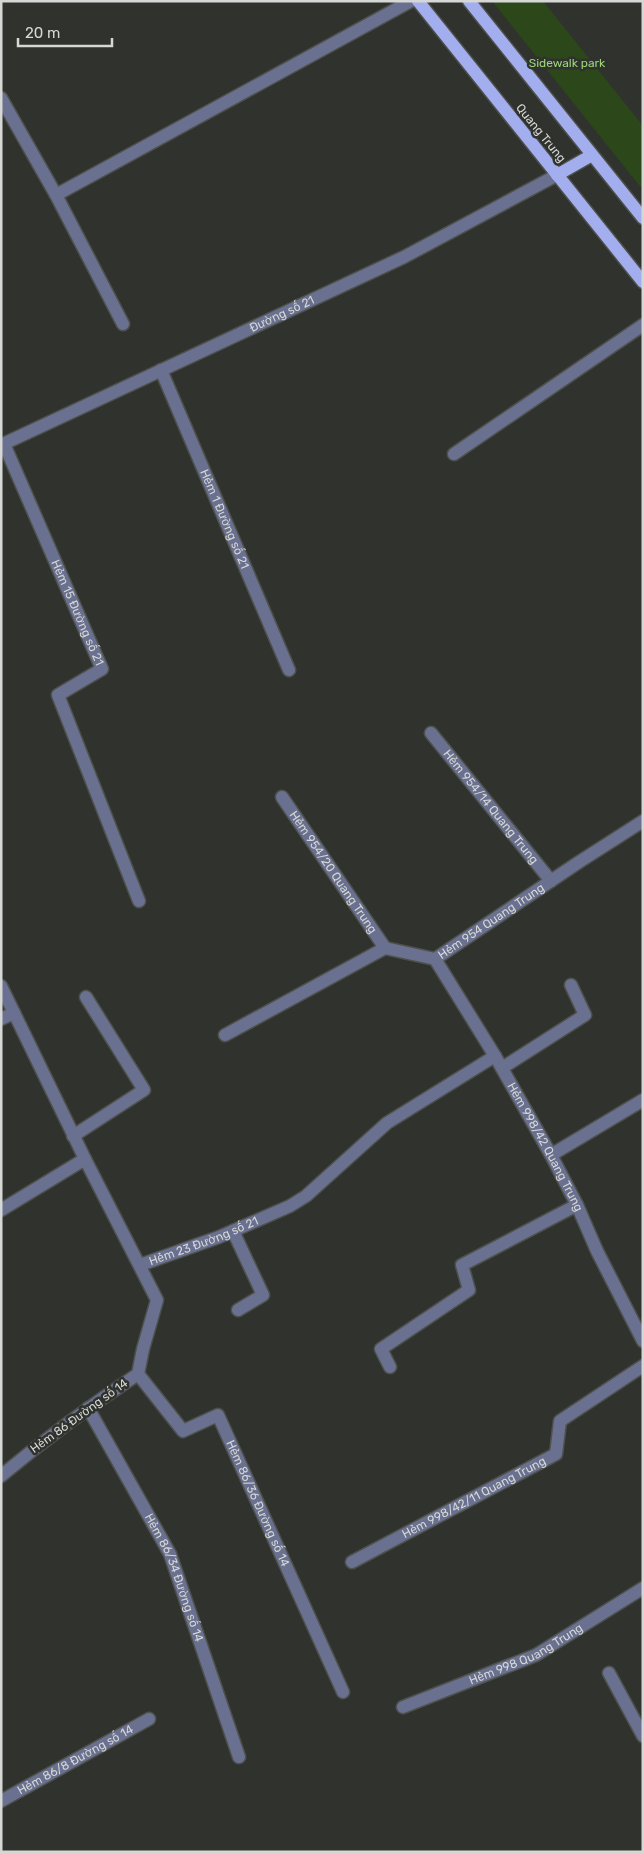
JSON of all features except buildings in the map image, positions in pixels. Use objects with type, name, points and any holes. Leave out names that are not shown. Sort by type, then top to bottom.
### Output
[{"type":"main road","name":"Quang Trung","points":[[418,1],[643,282]]},
{"type":"main road","name":"Quang Trung","points":[[469,1],[643,218]]},
{"type":"main road","points":[[557,175],[592,155]]},
{"type":"street","points":[[56,195],[411,1]]},
{"type":"street","points":[[1,98],[56,195],[123,324]]},
{"type":"street","name":"Đường số 21","points":[[2,444],[404,257],[557,175]]},
{"type":"street","points":[[454,454],[643,325]]},
{"type":"street","name":"Hẻm 1 Đường số 21","points":[[161,370],[289,670]]},
{"type":"street","name":"Hẻm 15 Đường số 21","points":[[2,444],[102,669],[58,695],[139,901]]},
{"type":"street","name":"Hẻm 954/14 Quang Trung","points":[[431,733],[551,881]]},
{"type":"street","name":"Hẻm 954/20 Quang Trung","points":[[282,798],[385,948]]},
{"type":"street","name":"Hẻm 954 Quang Trung","points":[[385,948],[435,959],[643,821]]},
{"type":"street","points":[[225,1035],[385,948]]},
{"type":"street","name":"Hẻm 998/42 Quang Trung","points":[[435,959],[495,1056],[551,1155],[643,1341]]},
{"type":"street","points":[[502,1068],[585,1015],[571,985]]},
{"type":"street","name":"Hẻm 23 Đường số 21","points":[[1,986],[84,1159],[140,1265],[233,1231],[290,1206],[306,1196],[387,1123],[495,1056]]},
{"type":"street","points":[[73,1136],[144,1090],[86,997]]},
{"type":"street","points":[[1,1019],[14,1013]]},
{"type":"street","points":[[551,1155],[643,1100]]},
{"type":"street","points":[[1,1210],[84,1159]]},
{"type":"street","points":[[390,1367],[381,1348],[469,1290],[462,1265],[577,1205]]},
{"type":"street","points":[[233,1231],[263,1295],[238,1310]]},
{"type":"street","name":"Hẻm 86 Đường số 14","points":[[1,1476],[47,1438],[138,1374],[157,1300],[140,1265]]},
{"type":"street","name":"Hẻm 998/42/11 Quang Trung","points":[[352,1562],[556,1454],[560,1421],[643,1366]]},
{"type":"street","name":"Hẻm 86/36 Đường số 14","points":[[138,1374],[183,1431],[218,1415],[343,1692]]},
{"type":"street","name":"Hẻm 86/34 Đường số 14","points":[[88,1408],[170,1554],[239,1757]]},
{"type":"street","name":"Hẻm 998 Quang Trung","points":[[403,1707],[536,1655],[643,1588]]},
{"type":"street","points":[[609,1673],[643,1736]]},
{"type":"street","name":"Hẻm 86/8 Đường số 14","points":[[1,1802],[149,1719]]},
{"type":"green space","name":"Sidewalk park","points":[[492,1],[543,1],[643,126],[643,190]]}]
